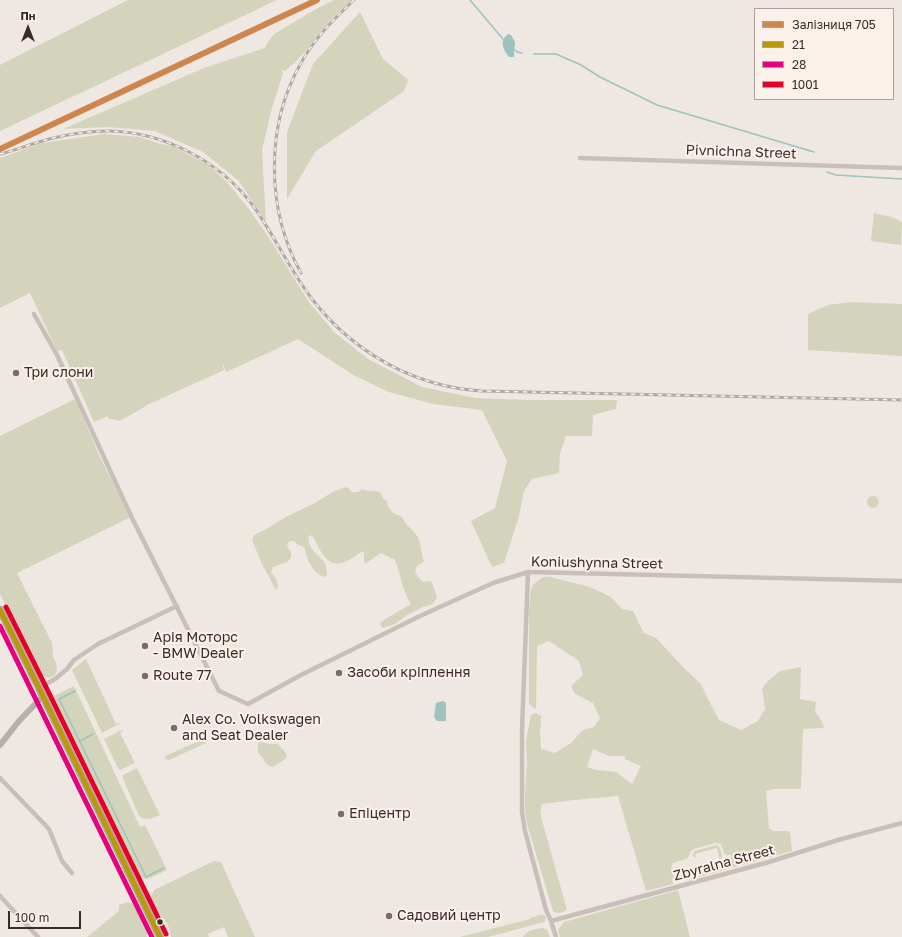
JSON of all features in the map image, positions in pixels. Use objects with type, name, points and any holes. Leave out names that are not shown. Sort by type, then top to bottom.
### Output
[{"type":"highway","points":[[0,610],[160,937]]},
{"type":"main road","points":[[0,745],[41,692]]},
{"type":"street","name":"Pivnichna Street","points":[[580,158],[902,168]]},
{"type":"street","points":[[34,314],[57,355],[131,516],[177,606],[98,644],[74,660],[67,669],[41,692]]},
{"type":"street","points":[[528,572],[522,730],[522,812],[525,831],[546,910],[556,937]]},
{"type":"street","name":"Koniushynna Street","points":[[177,606],[219,691],[248,704],[301,675],[420,616],[493,583],[528,572],[902,581]]},
{"type":"street","points":[[0,778],[48,829],[62,861],[72,873]]},
{"type":"street","name":"Zbyralna Street","points":[[551,922],[902,823]]},
{"type":"street","points":[[0,896],[38,937]]},
{"type":"green space","points":[[128,0],[277,0],[0,131],[0,65]]},
{"type":"green space","points":[[334,0],[352,0],[341,9],[296,61],[285,71],[281,69],[283,73],[272,108],[262,150],[266,222],[239,181],[203,152],[155,131],[108,127],[63,129],[204,68],[265,48],[274,34]]},
{"type":"green space","points":[[360,12],[383,59],[408,80],[404,91],[316,151],[287,199],[287,132],[313,64]]},
{"type":"green space","points":[[104,134],[140,137],[161,144],[173,146],[208,165],[227,182],[248,208],[268,236],[308,301],[334,332],[368,359],[422,387],[475,398],[531,400],[617,400],[616,409],[593,415],[592,436],[566,436],[560,454],[559,473],[532,479],[524,491],[519,516],[504,563],[492,567],[471,521],[495,508],[507,461],[482,410],[433,404],[389,392],[355,376],[298,339],[226,372],[223,363],[224,370],[147,405],[119,421],[108,418],[108,416],[94,422],[62,350],[57,351],[30,293],[0,308],[0,158],[42,143]]},
{"type":"green space","points":[[874,213],[892,217],[902,222],[901,245],[871,241]]},
{"type":"green space","points":[[851,302],[902,304],[902,356],[808,350],[808,314],[828,305]]},
{"type":"green space","points":[[75,399],[100,457],[129,518],[17,573],[52,643],[53,657],[56,662],[57,671],[54,676],[48,678],[42,676],[0,594],[0,436]]},
{"type":"green space","points":[[347,487],[352,492],[358,492],[362,489],[380,492],[384,500],[386,499],[389,508],[393,513],[402,517],[406,524],[418,537],[420,543],[424,562],[417,566],[415,571],[423,582],[431,581],[437,598],[433,604],[423,607],[407,615],[395,624],[383,628],[380,623],[411,604],[406,594],[395,560],[381,553],[365,564],[364,551],[345,562],[338,564],[333,563],[324,556],[312,535],[308,537],[309,543],[325,563],[327,575],[324,577],[313,569],[308,560],[304,547],[298,545],[294,541],[289,541],[287,546],[291,552],[291,558],[287,562],[273,567],[271,572],[276,579],[278,586],[276,590],[262,564],[252,540],[254,535],[286,517],[317,502],[335,491]]},
{"type":"green space","points":[[873,496],[877,498],[879,502],[877,506],[873,508],[869,506],[867,502],[869,498]]},
{"type":"green space","points":[[544,577],[550,577],[590,587],[611,597],[622,609],[633,611],[644,633],[656,638],[701,684],[719,720],[741,730],[758,721],[765,709],[762,689],[767,682],[780,671],[801,667],[800,699],[816,702],[815,711],[824,728],[803,729],[801,789],[773,789],[766,791],[769,828],[773,831],[790,832],[792,851],[699,877],[698,871],[724,863],[725,865],[731,863],[731,855],[726,855],[721,844],[715,843],[694,849],[690,852],[688,858],[673,863],[671,868],[674,878],[672,878],[673,884],[646,891],[618,796],[542,804],[540,813],[567,910],[558,913],[553,911],[527,824],[525,810],[527,765],[526,741],[531,715],[536,713],[541,716],[541,749],[555,753],[571,743],[583,730],[594,727],[600,718],[593,703],[575,694],[571,686],[583,675],[579,661],[549,641],[537,646],[536,709],[529,704],[529,610],[531,589]],"holes":[[[593,749],[609,756],[625,756],[625,759],[641,766],[632,784],[616,772],[596,770],[587,767]]]},
{"type":"green space","points":[[86,659],[116,724],[120,722],[102,733],[72,670]]},
{"type":"green space","points":[[74,686],[140,827],[145,825],[167,870],[152,877],[144,879],[139,874],[52,697]]},
{"type":"green space","points":[[124,730],[120,733],[135,763],[120,770],[104,739]]},
{"type":"green space","points":[[204,739],[206,743],[169,760],[165,759],[165,756]]},
{"type":"green space","points":[[258,743],[278,744],[287,756],[273,767],[268,765],[258,753]]},
{"type":"green space","points":[[137,768],[160,815],[147,819],[139,816],[122,776]]},
{"type":"green space","points":[[717,845],[720,848],[722,857],[720,861],[717,848],[695,854],[696,857],[693,857],[695,851]]},
{"type":"green space","points":[[214,861],[221,862],[255,937],[228,937],[224,927],[208,934],[209,937],[171,937],[168,925],[155,908],[151,897],[154,890]]},
{"type":"green space","points":[[678,890],[690,937],[560,937],[558,930],[564,922]]},
{"type":"green space","points":[[128,902],[136,905],[147,927],[147,937],[87,937],[119,911],[119,905]]},
{"type":"green space","points":[[540,915],[546,916],[544,922],[488,937],[460,937],[530,919]]},
{"type":"green space","points":[[543,928],[547,930],[550,937],[523,937],[529,931]]},
{"type":"water","points":[[508,34],[511,35],[515,42],[514,57],[509,57],[503,45],[504,39]]},
{"type":"water","points":[[443,701],[446,703],[446,721],[437,721],[434,717],[436,703]]},
{"type":"waterway","points":[[470,0],[503,39]]},
{"type":"waterway","points":[[515,50],[522,53]]},
{"type":"waterway","points":[[534,54],[556,54],[581,65],[600,77],[657,105],[814,152]]},
{"type":"waterway","points":[[827,172],[836,175],[902,179]]},
{"type":"waterway","points":[[75,691],[59,699],[146,877],[164,868]]},
{"type":"waterway","points":[[80,741],[93,734]]},
{"type":"railway","points":[[301,273],[289,248],[281,222],[276,195],[274,168],[276,141],[281,114],[289,88],[306,54],[339,14],[354,0]]},
{"type":"railway","points":[[0,154],[56,137],[86,132],[109,131],[151,137],[190,152],[208,163],[241,191],[262,218],[297,277],[312,299],[328,318],[346,335],[387,363],[409,374],[433,382],[457,388],[482,391],[902,400]]},
{"type":"rail line","name":"705","points":[[0,149],[317,0]]},
{"type":"transit line","name":"1001","points":[[6,607],[166,934]]},
{"type":"transit line","name":"21","points":[[0,610],[160,937]]},
{"type":"transit line","name":"28","points":[[0,626],[152,937]]},
{"type":"place","name":"Три слони","points":[[16,373]]},
{"type":"place","name":"Арія Моторс - BMW Dealer","points":[[145,646]]},
{"type":"place","name":"Засоби кріплення","points":[[339,673]]},
{"type":"place","name":"Route 77","points":[[145,676]]},
{"type":"place","name":"Alex Co. Volkswagen and Seat Dealer","points":[[174,728]]},
{"type":"place","name":"Епіцентр","points":[[341,814]]},
{"type":"place","name":"Садовий центр","points":[[389,916]]}]
